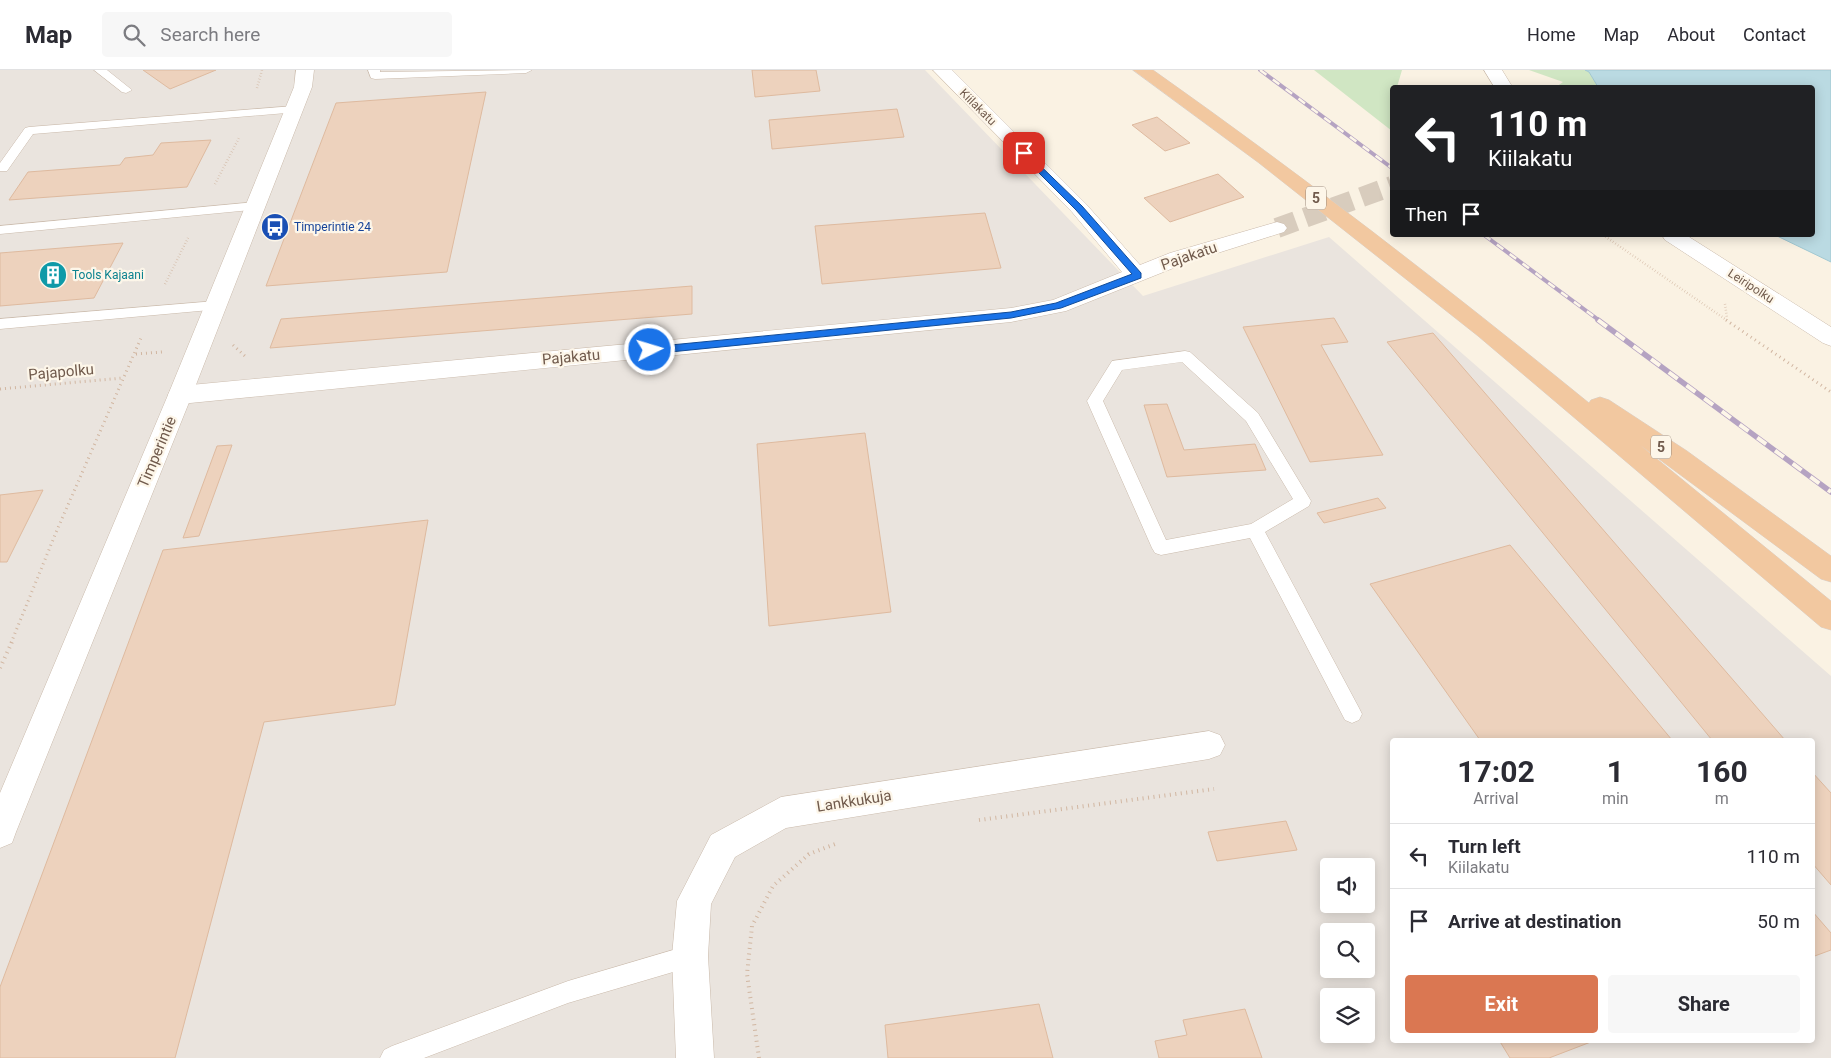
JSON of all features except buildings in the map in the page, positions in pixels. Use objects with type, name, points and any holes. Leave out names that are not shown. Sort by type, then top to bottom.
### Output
[{"type":"highway","name":"5","points":[[1142,70],[1266,159],[1486,331],[1831,618]]},
{"type":"highway","name":"5","points":[[1486,331],[1678,458],[1831,571]]},
{"type":"street","name":"Timperintie","points":[[0,832],[216,306],[303,88],[305,70]]},
{"type":"street","name":"Kiilakatu","points":[[942,70],[1079,208],[1137,276]]},
{"type":"street","points":[[1493,70],[1502,85]]},
{"type":"street","name":"Pajakatu","points":[[180,395],[1011,315],[1058,306],[1178,258],[1278,228]]},
{"type":"street","name":"Leiripolku","points":[[1675,237],[1831,338]]},
{"type":"street","name":"Lankkukuja","points":[[694,1058],[690,956],[694,901],[723,846],[782,813],[1209,745]]},
{"type":"lane","points":[[100,70],[126,90]]},
{"type":"lane","points":[[374,70],[375,76],[526,70]]},
{"type":"lane","points":[[3,168],[29,131],[294,110]]},
{"type":"lane","points":[[0,230],[256,206]]},
{"type":"lane","points":[[0,324],[216,306]]},
{"type":"lane","points":[[1185,356],[1252,417],[1303,502],[1255,530],[1161,548],[1095,401],[1116,365],[1185,356]]},
{"type":"lane","points":[[1255,530],[1352,714]]},
{"type":"lane","points":[[392,1058],[568,992],[690,956]]},
{"type":"path","points":[[1606,237],[1831,392]]},
{"type":"path","name":"Pajapolku","points":[[0,389],[123,378],[0,668]]},
{"type":"path","points":[[970,822],[1214,789]]},
{"type":"path","points":[[759,1058],[747,974],[752,926],[773,886],[809,854],[844,841]]},
{"type":"shaded area","points":[[0,70],[925,70],[1143,296],[1329,237],[1831,676],[1831,1058],[0,1058]]},
{"type":"green space","points":[[1314,70],[1402,70],[1398,85],[1390,85],[1390,129]]},
{"type":"green space","points":[[1529,70],[1585,70],[1589,72],[1597,85],[1559,85],[1563,82]]},
{"type":"water","points":[[1585,70],[1831,70],[1831,262],[1779,237],[1815,237],[1815,85],[1597,85],[1589,72]]},
{"type":"tunnel","points":[[1277,228],[1390,187]]},
{"type":"railway","points":[[1260,70],[1390,167]]},
{"type":"railway","points":[[1487,237],[1600,321]]},
{"type":"railway","points":[[1598,320],[1831,492]]},
{"type":"place","name":"Timperintie 24","points":[[275,227]]},
{"type":"place","name":"Tools Kajaani","points":[[53,275]]},
{"type":"route","points":[[650,350],[1011,315],[1058,306],[1137,276],[1079,208],[1024,153]]}]
